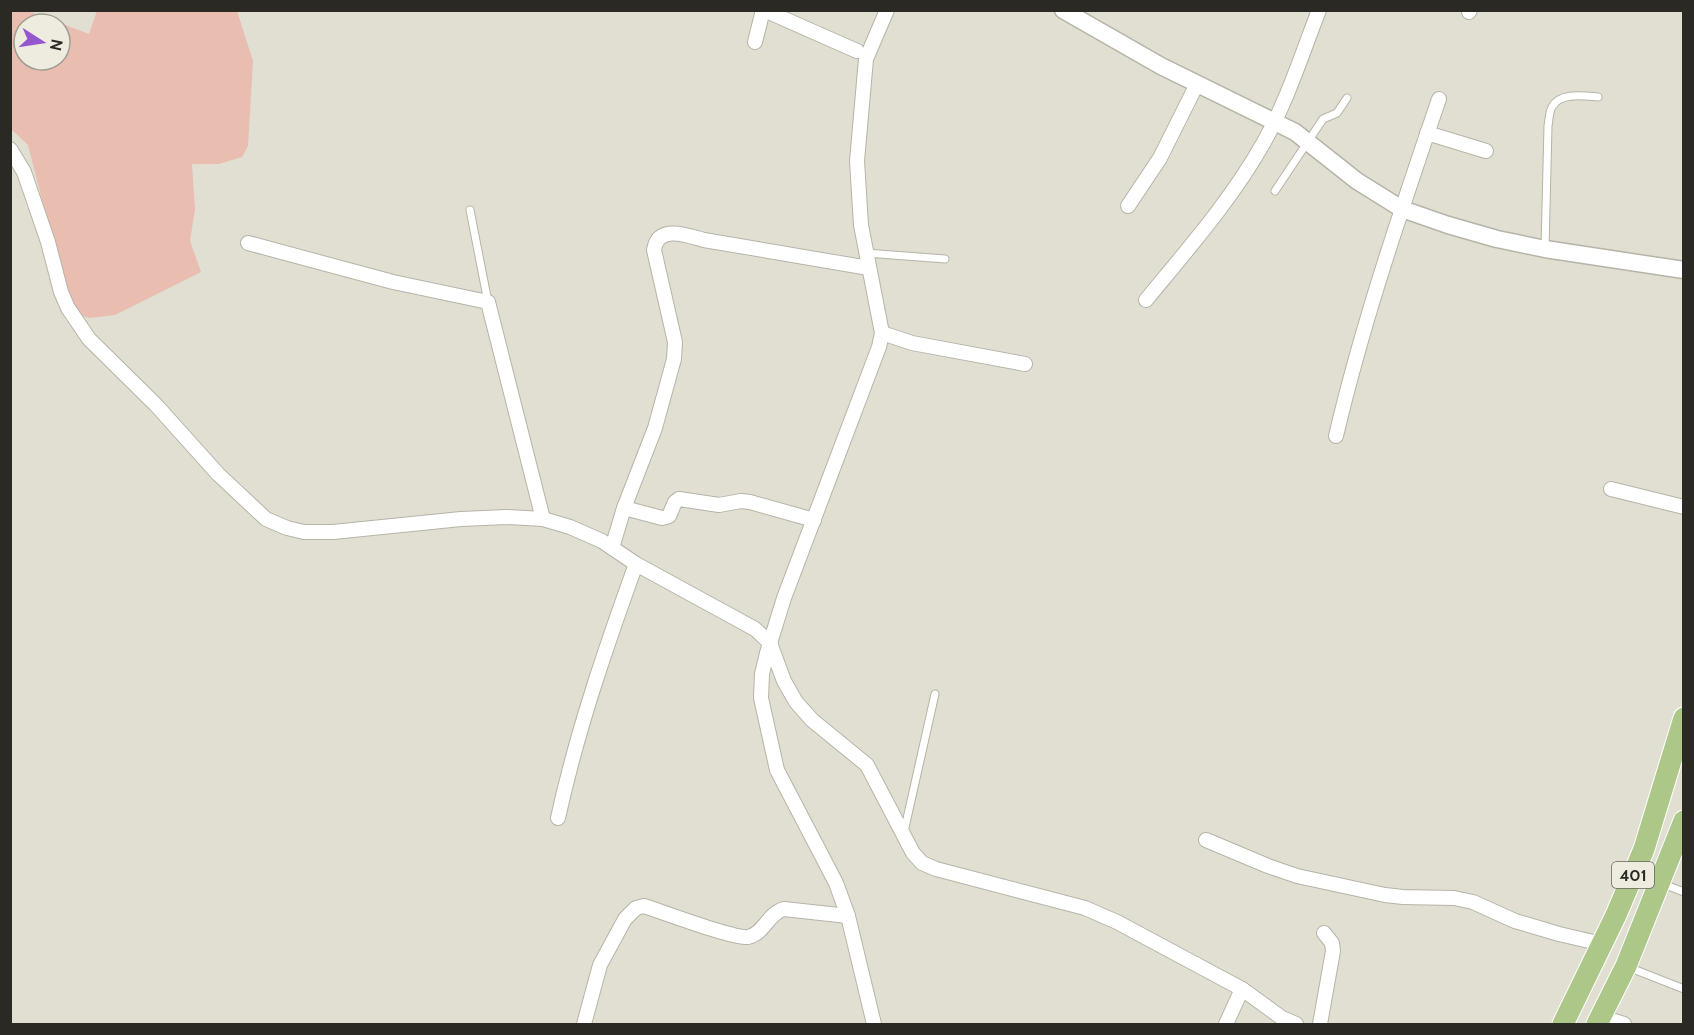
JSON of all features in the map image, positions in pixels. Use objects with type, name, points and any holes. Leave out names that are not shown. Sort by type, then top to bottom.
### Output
[{"type":"main road","name":"401","points":[[1563,1024],[1644,849],[1683,718]]},
{"type":"main road","name":"401","points":[[1599,1021],[1626,966],[1660,883],[1679,844],[1683,821]]},
{"type":"street","points":[[755,42],[764,10],[857,51]]},
{"type":"street","points":[[874,1024],[848,916],[836,883],[777,770],[761,698],[762,674],[784,598],[882,333],[861,225],[857,161],[866,59],[887,10]]},
{"type":"street","points":[[1063,10],[1197,84],[1295,132],[1357,181],[1402,209],[1448,225],[1545,249],[1683,270]]},
{"type":"street","points":[[1146,300],[1205,229],[1236,187],[1264,142],[1319,10]]},
{"type":"street","points":[[1128,206],[1160,158],[1197,84]]},
{"type":"street","points":[[1335,436],[1384,258],[1439,99]]},
{"type":"street","points":[[1427,133],[1486,151]]},
{"type":"street","points":[[10,149],[24,172],[51,252],[61,292],[83,332],[156,405],[218,474],[266,519],[304,532],[333,532],[461,519],[507,517],[543,519],[602,541],[636,564],[755,629],[770,643],[784,681],[796,702],[812,720],[867,765],[913,854],[922,863],[936,869],[1085,908],[1118,922],[1242,989],[1282,1018],[1296,1024]]},
{"type":"street","points":[[612,548],[624,508],[655,428],[674,359],[675,342],[654,250],[655,242],[659,237],[665,234],[681,234],[704,240],[869,268]]},
{"type":"street","points":[[248,243],[393,282],[488,302],[543,519]]},
{"type":"street","points":[[882,333],[922,345],[1025,364]]},
{"type":"street","points":[[1611,489],[1683,507]]},
{"type":"street","points":[[624,508],[662,518],[669,516],[675,502],[679,499],[719,505],[741,501],[814,520]]},
{"type":"street","points":[[558,818],[570,766],[613,627],[636,564]]},
{"type":"street","points":[[1206,840],[1297,876],[1385,895],[1454,898],[1473,902],[1515,921],[1602,944]]},
{"type":"street","points":[[584,1024],[600,965],[625,919],[636,908],[645,906],[748,937],[755,934],[777,911],[784,909],[848,916]]},
{"type":"street","points":[[1320,1024],[1333,951],[1332,943],[1324,933]]},
{"type":"street","points":[[1226,1024],[1242,989]]},
{"type":"street","points":[[1599,1021],[1624,1024]]},
{"type":"lane","points":[[1545,249],[1548,126],[1552,107],[1560,100],[1574,96],[1598,97]]},
{"type":"lane","points":[[1275,191],[1323,118],[1337,113],[1347,98]]},
{"type":"lane","points":[[470,210],[488,302]]},
{"type":"lane","points":[[866,253],[945,259]]},
{"type":"lane","points":[[903,835],[935,694]]},
{"type":"lane","points":[[1660,883],[1683,892]]},
{"type":"lane","points":[[1626,966],[1683,989]]},
{"type":"shaded area","points":[[10,11],[31,12],[12,12],[12,72],[72,72],[72,28],[89,34],[97,11],[237,11],[253,61],[248,146],[242,157],[219,164],[192,164],[195,209],[190,241],[201,272],[115,315],[90,318],[71,313],[28,145],[11,129]]}]
